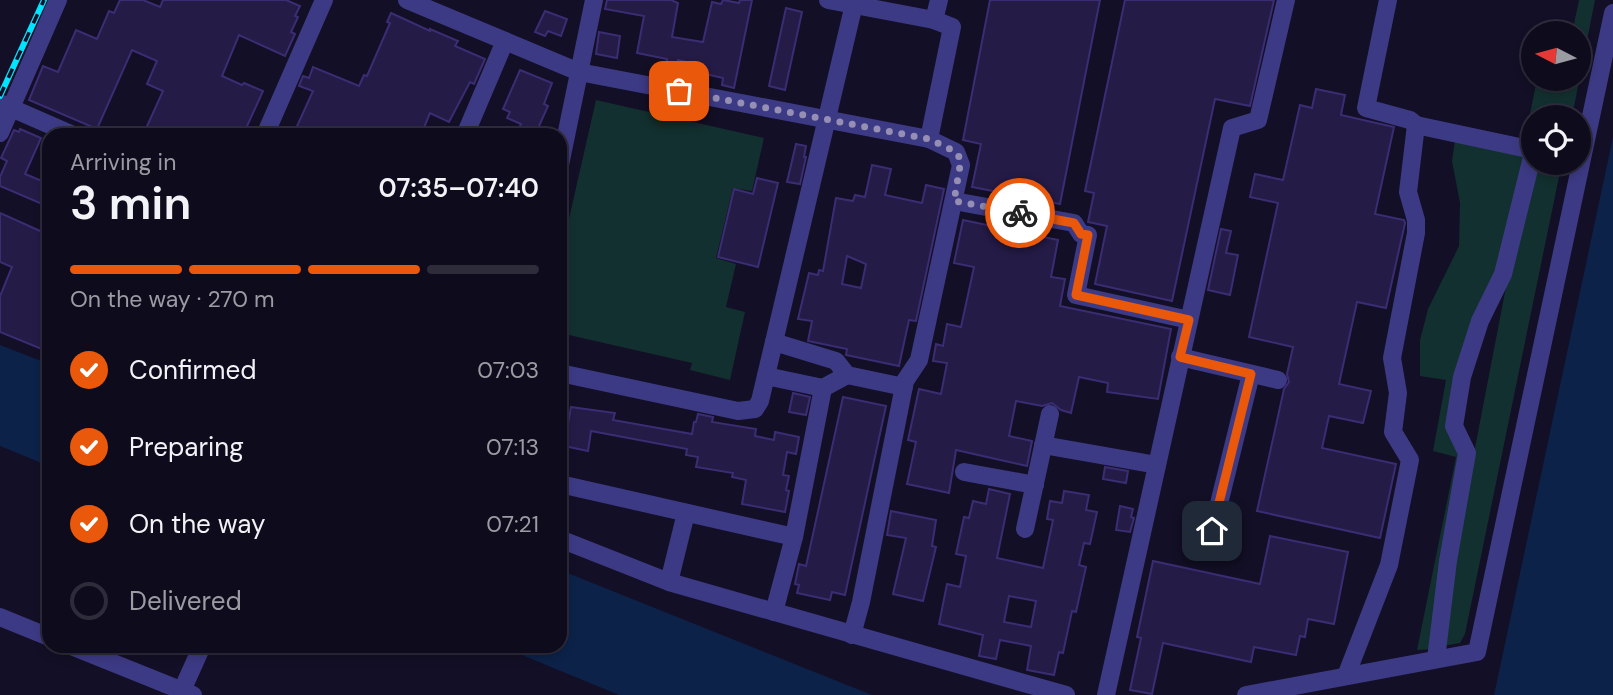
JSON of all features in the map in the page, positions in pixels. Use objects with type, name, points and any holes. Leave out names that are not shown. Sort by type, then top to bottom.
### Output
[{"type":"street","points":[[0,133],[6,105],[58,0]]},
{"type":"street","points":[[268,128],[324,0]]},
{"type":"street","points":[[407,0],[579,72],[929,139],[956,152],[961,160],[954,201],[919,360],[905,381],[852,635]]},
{"type":"street","points":[[567,131],[594,0]]},
{"type":"street","points":[[828,0],[934,20],[952,27],[929,139]]},
{"type":"street","points":[[934,20],[939,0]]},
{"type":"street","points":[[1106,695],[1231,128],[1258,120],[1286,0]]},
{"type":"street","points":[[1388,0],[1366,108],[1410,120],[1416,125],[1521,149]]},
{"type":"street","points":[[567,374],[746,411],[755,409],[760,401],[854,3]]},
{"type":"street","points":[[1591,111],[1613,13]]},
{"type":"street","points":[[468,128],[505,41]]},
{"type":"street","points":[[6,105],[57,128]]},
{"type":"street","points":[[1346,676],[1389,565],[1410,460],[1393,432],[1398,393],[1392,358],[1416,233],[1408,181],[1416,125]]},
{"type":"street","points":[[1436,659],[1448,561],[1467,453],[1454,426],[1462,377],[1480,321],[1503,274],[1527,175]]},
{"type":"street","points":[[1246,695],[1477,652],[1577,175]]},
{"type":"street","points":[[954,201],[1074,223],[1081,234],[1088,235],[1076,295],[1189,320]]},
{"type":"street","points":[[774,342],[836,360],[847,374],[904,387]]},
{"type":"street","points":[[1180,357],[1279,380]]},
{"type":"street","points":[[766,376],[823,388],[847,374]]},
{"type":"street","points":[[1212,531],[1251,374]]},
{"type":"street","points":[[774,612],[794,537],[823,388]]},
{"type":"street","points":[[1025,529],[1050,414]]},
{"type":"street","points":[[1043,444],[1157,465]]},
{"type":"street","points":[[964,472],[1035,485]]},
{"type":"street","points":[[567,486],[794,537]]},
{"type":"street","points":[[669,582],[686,513]]},
{"type":"street","points":[[567,542],[669,582],[1066,695]]},
{"type":"street","points":[[0,617],[42,634]]},
{"type":"street","points":[[88,653],[185,693],[199,653]]},
{"type":"green space","points":[[1579,0],[1595,0],[1591,21],[1575,21]]},
{"type":"green space","points":[[1535,91],[1577,91],[1574,105],[1532,105]]},
{"type":"green space","points":[[596,100],[764,138],[752,191],[733,188],[716,258],[736,264],[726,307],[745,312],[730,380],[690,370],[692,363],[567,335],[567,227]]},
{"type":"green space","points":[[1455,140],[1521,156],[1522,175],[1499,269],[1475,319],[1433,649],[1417,650],[1456,457],[1433,451],[1446,380],[1420,376],[1420,340],[1428,309],[1459,246],[1460,203],[1452,161]]},
{"type":"green space","points":[[1532,175],[1559,175],[1465,634],[1460,643],[1443,646],[1453,562],[1505,292]]},
{"type":"water","points":[[1613,137],[1613,695],[1494,695]]},
{"type":"water","points":[[0,345],[42,361],[42,463],[0,446]]},
{"type":"water","points":[[567,573],[872,695],[619,695],[517,653],[567,653]]},
{"type":"building","points":[[120,0],[143,0],[160,7],[163,0],[286,0],[300,6],[291,32],[295,34],[285,56],[239,35],[222,76],[263,91],[246,128],[146,128],[163,91],[147,84],[157,61],[132,50],[97,128],[29,100],[43,66],[58,72],[76,30],[97,39],[109,11],[114,13]]},
{"type":"building","points":[[607,0],[671,0],[678,3],[672,37],[703,42],[712,2],[721,4],[723,0],[739,3],[740,0],[752,0],[734,88],[722,85],[723,78],[697,72],[699,65],[678,60],[675,74],[665,72],[667,59],[637,53],[644,16],[605,9]]},
{"type":"building","points":[[990,0],[1100,0],[1060,204],[972,187],[981,144],[963,140]]},
{"type":"building","points":[[1125,0],[1274,0],[1250,106],[1215,99],[1172,301],[1095,284],[1107,226],[1088,222],[1094,193],[1085,191]]},
{"type":"building","points":[[786,8],[802,12],[785,90],[769,86]]},
{"type":"building","points":[[545,11],[567,19],[561,36],[548,31],[545,36],[535,32]]},
{"type":"building","points":[[391,13],[458,41],[455,46],[485,59],[474,84],[470,82],[449,122],[430,113],[424,128],[296,128],[313,91],[299,86],[303,76],[309,78],[313,67],[359,86],[364,75],[367,76],[390,23],[387,22]]},
{"type":"building","points":[[599,32],[620,36],[617,58],[596,54]]},
{"type":"building","points":[[520,70],[552,83],[544,104],[548,106],[538,128],[519,128],[521,124],[507,118],[510,112],[503,109]]},
{"type":"building","points":[[1316,89],[1345,95],[1341,115],[1394,127],[1375,214],[1404,220],[1405,223],[1386,308],[1357,302],[1339,384],[1371,391],[1363,423],[1329,416],[1322,448],[1396,464],[1380,538],[1257,511],[1284,389],[1289,382],[1287,374],[1293,347],[1249,337],[1278,203],[1250,197],[1255,174],[1283,180],[1300,105],[1312,108]]},
{"type":"building","points":[[20,129],[41,138],[25,174],[42,181],[42,204],[0,186],[0,177],[7,161],[1,158],[14,130],[19,132]]},
{"type":"building","points":[[796,144],[806,146],[800,184],[787,182]]},
{"type":"building","points":[[872,165],[891,169],[885,195],[922,203],[926,185],[944,189],[916,321],[909,320],[899,366],[846,355],[847,349],[808,341],[812,321],[798,319],[809,273],[818,275],[819,270],[823,271],[836,198],[853,201],[855,195],[865,197]],"holes":[[[847,256],[866,264],[861,288],[842,284]]]},
{"type":"building","points":[[757,178],[778,183],[758,267],[718,257],[734,189],[753,194]]},
{"type":"building","points":[[0,213],[42,232],[42,349],[0,332],[0,296],[12,267],[0,262]]},
{"type":"building","points":[[963,220],[1058,240],[1051,277],[1065,279],[1060,306],[1171,329],[1158,399],[1107,392],[1108,383],[1079,377],[1071,413],[1052,403],[1042,406],[1016,401],[1009,436],[1032,441],[1027,466],[956,450],[949,493],[907,484],[916,442],[908,440],[919,389],[941,394],[947,363],[933,361],[936,344],[943,346],[947,324],[961,327],[974,267],[954,263]]},
{"type":"building","points":[[1221,229],[1231,231],[1226,253],[1238,255],[1230,295],[1208,290]]},
{"type":"building","points":[[793,393],[810,397],[806,415],[789,412]]},
{"type":"building","points":[[843,397],[886,406],[845,595],[832,592],[830,600],[797,593],[799,585],[795,584],[799,564],[806,566]]},
{"type":"building","points":[[571,407],[615,413],[613,420],[692,434],[698,414],[713,417],[712,422],[756,429],[755,436],[774,440],[775,432],[799,437],[796,454],[787,452],[783,475],[789,476],[786,490],[789,491],[785,512],[742,504],[746,480],[732,477],[733,473],[696,467],[698,457],[686,455],[687,449],[591,431],[588,451],[567,447]]},
{"type":"building","points":[[1105,467],[1128,471],[1126,483],[1103,479]]},
{"type":"building","points":[[989,489],[1010,494],[997,558],[1043,568],[1053,520],[1047,519],[1050,501],[1062,503],[1064,491],[1089,495],[1086,510],[1097,512],[1090,544],[1084,543],[1079,565],[1086,567],[1076,612],[1072,611],[1063,653],[1059,652],[1054,675],[1027,670],[1031,646],[1000,640],[996,659],[979,656],[983,635],[939,624],[947,584],[960,587],[966,556],[956,554],[964,517],[969,518],[973,501],[986,504]],"holes":[[[1009,596],[1036,601],[1031,627],[1004,622]]]},
{"type":"building","points":[[1120,506],[1133,509],[1131,517],[1134,518],[1130,532],[1116,530]]},
{"type":"building","points":[[891,511],[936,520],[932,546],[936,547],[923,601],[893,594],[906,538],[887,535]]},
{"type":"building","points":[[1270,536],[1348,552],[1334,624],[1308,619],[1305,637],[1300,636],[1296,655],[1254,647],[1251,662],[1163,643],[1152,694],[1130,690],[1141,638],[1137,637],[1153,561],[1260,584]]},
{"type":"railway","points":[[0,96],[44,0]]},
{"type":"way so far","points":[[679,91],[929,139],[956,152],[961,160],[954,201],[1020,213]]},
{"type":"route","points":[[1020,213],[1074,223],[1081,234],[1088,235],[1076,295],[1189,320],[1180,357],[1251,374],[1212,531]]}]
